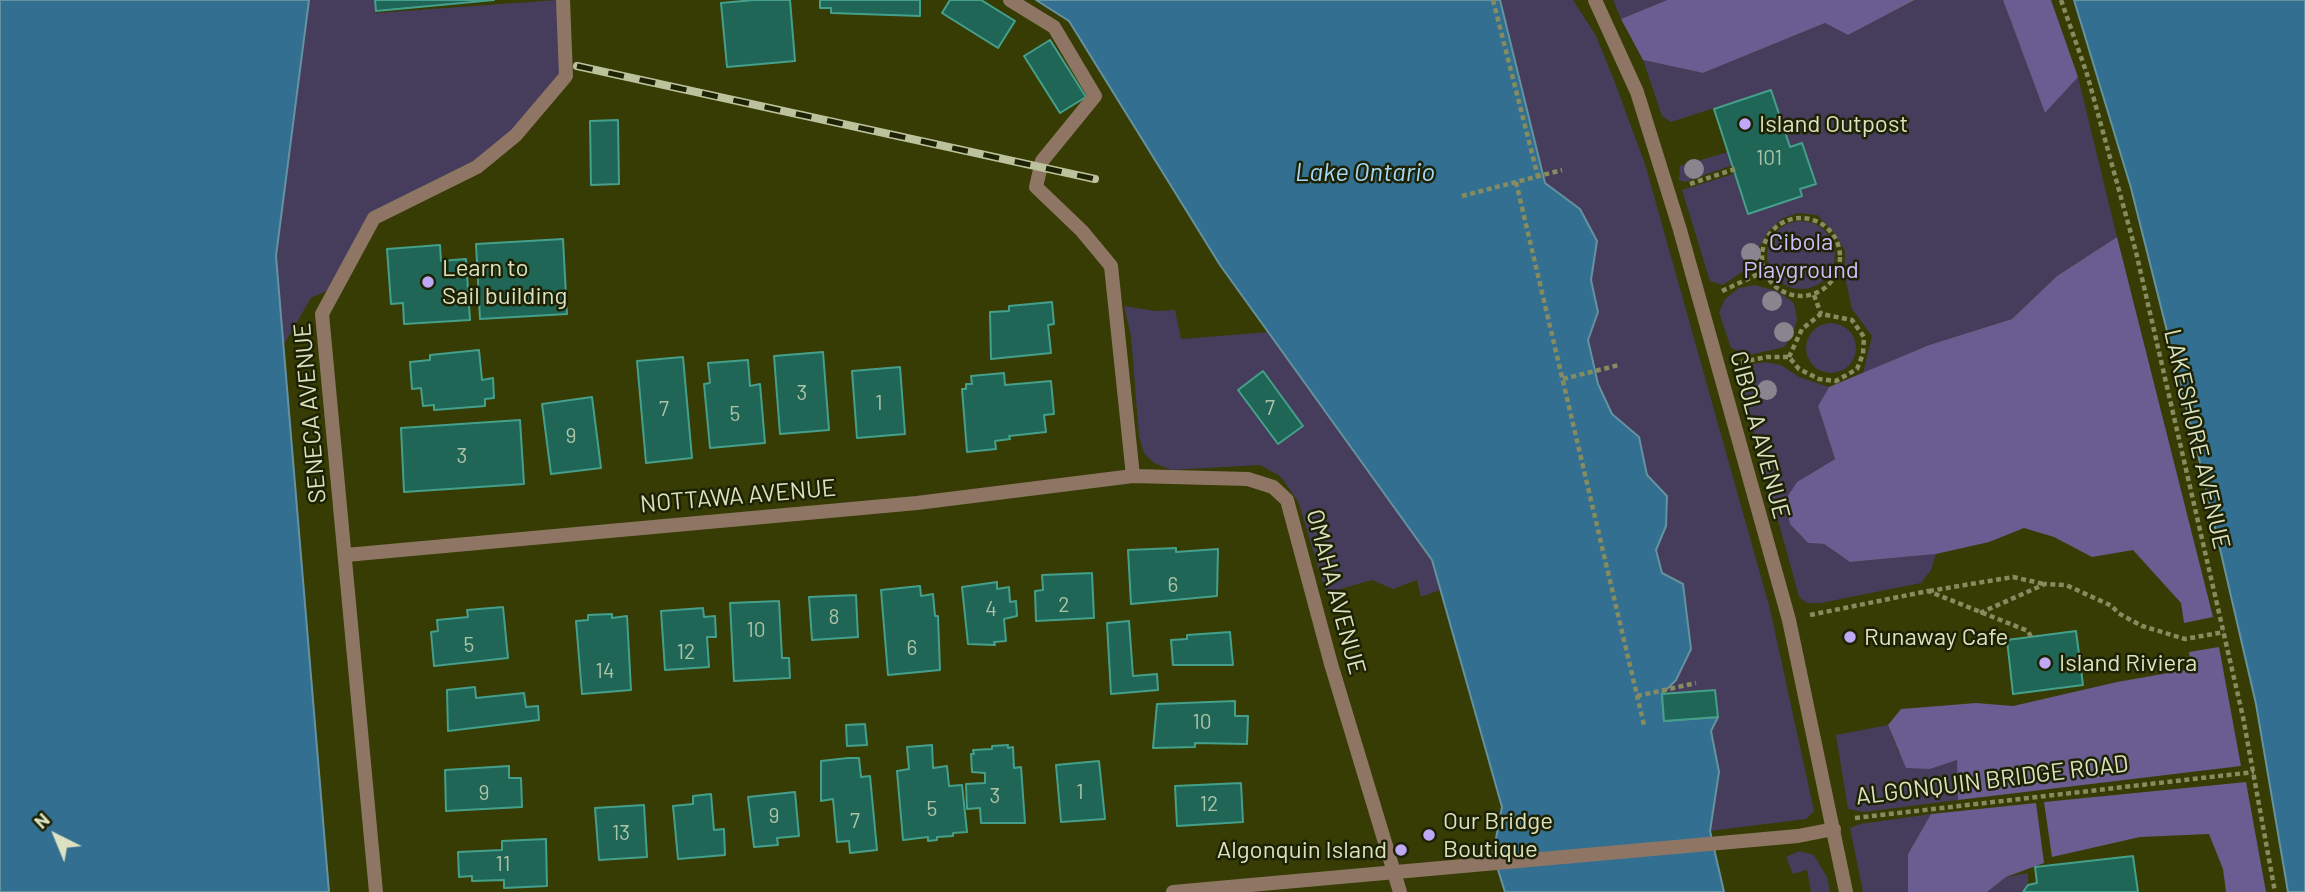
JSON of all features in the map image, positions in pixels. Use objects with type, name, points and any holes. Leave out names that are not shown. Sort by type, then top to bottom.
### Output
[{"type":"street","name":"SENECA AVENUE","points":[[376,892],[322,314],[374,218],[477,167],[516,135],[566,76],[563,0]]},
{"type":"street","points":[[1010,0],[1054,27],[1096,96],[1042,161],[1036,187],[1082,231],[1111,266],[1133,476]]},
{"type":"street","name":"CIBOLA AVENUE","points":[[1595,0],[1637,92],[1669,191],[1789,620],[1846,892]]},
{"type":"street","name":"NOTTAWA AVENUE","points":[[346,555],[917,503],[1133,476]]},
{"type":"street","name":"OMAHA AVENUE","points":[[1133,476],[1248,479],[1273,487],[1287,500],[1331,664],[1400,892]]},
{"type":"street","name":"ALGONQUIN BRIDGE ROAD","points":[[1173,892],[1798,836],[1834,828]]},
{"type":"path","points":[[1493,0],[1538,177]]},
{"type":"path","name":"LAKESHORE AVENUE","points":[[2062,0],[2087,74],[2118,183],[2224,632],[2254,772],[2275,892]]},
{"type":"path","points":[[1669,191],[1735,169]]},
{"type":"path","points":[[1462,196],[1562,170]]},
{"type":"path","points":[[1516,182],[1644,725]]},
{"type":"path","points":[[1808,218],[1823,224],[1839,246],[1838,274],[1815,295],[1798,298],[1769,280],[1761,260],[1766,240],[1779,225],[1808,218]]},
{"type":"path","points":[[1700,302],[1746,277],[1765,271]]},
{"type":"path","points":[[1815,295],[1821,314]]},
{"type":"path","points":[[1718,368],[1767,357],[1789,358],[1799,369],[1819,379],[1836,381],[1857,369],[1863,354],[1864,337],[1852,320],[1821,314],[1802,329],[1789,358]]},
{"type":"path","points":[[1563,379],[1619,365]]},
{"type":"path","points":[[1789,620],[1928,591],[2013,577],[2045,584],[2066,585],[2112,606],[2118,614],[2142,626],[2185,639],[2224,632]]},
{"type":"path","points":[[1980,613],[2045,584]]},
{"type":"path","points":[[1928,591],[2028,631],[2031,637]]},
{"type":"path","points":[[1637,696],[1696,683]]},
{"type":"path","name":"ALGONQUIN BRIDGE ROAD","points":[[1834,828],[1850,818],[2254,772]]},
{"type":"green space","points":[[309,0],[375,0],[376,13],[557,0],[561,72],[514,133],[477,164],[393,203],[333,288],[311,298],[283,346],[276,256]]},
{"type":"green space","points":[[1500,0],[1573,0],[1596,36],[1614,80],[1645,164],[1770,609],[1814,811],[1806,819],[1710,831],[1716,755],[1711,731],[1718,717],[1715,691],[1662,694],[1676,680],[1662,573],[1656,550],[1666,526],[1667,497],[1647,475],[1639,437],[1612,414],[1598,384],[1588,340],[1598,312],[1591,280],[1597,241],[1580,209],[1545,183]]},
{"type":"green space","points":[[1613,0],[1667,0],[1621,19]]},
{"type":"green space","points":[[1916,0],[2003,0],[2045,113],[2078,77],[2117,237],[2057,276],[2012,319],[1929,345],[1863,373],[1872,336],[1852,309],[1844,273],[1845,251],[1833,231],[1817,215],[1798,213],[1783,218],[1768,231],[1749,267],[1723,285],[1710,281],[1682,190],[1736,173],[1802,196],[1800,189],[1816,184],[1802,143],[1790,147],[1770,90],[1671,122],[1662,116],[1643,60],[1703,73],[1825,23],[1848,35]]},
{"type":"green space","points":[[1728,152],[1733,165],[1685,182],[1679,180],[1680,166]]},
{"type":"green space","name":"Cibola Playground","points":[[1801,221],[1814,224],[1825,231],[1832,242],[1835,255],[1832,268],[1825,279],[1814,286],[1801,289],[1788,286],[1777,279],[1770,268],[1767,255],[1770,242],[1777,231],[1788,224]]},
{"type":"green space","points":[[1755,285],[1777,291],[1794,303],[1797,320],[1792,336],[1784,347],[1750,355],[1731,348],[1719,312],[1725,299],[1739,288]]},
{"type":"green space","points":[[1124,306],[1156,311],[1175,310],[1181,339],[1269,332],[1432,560],[1440,590],[1421,597],[1417,580],[1393,589],[1372,580],[1326,593],[1298,501],[1280,476],[1260,465],[1171,470],[1154,463],[1144,453],[1139,436],[1131,336]]},
{"type":"green space","points":[[1831,323],[1849,330],[1856,348],[1849,366],[1831,373],[1813,366],[1806,348],[1813,330]]},
{"type":"green space","points":[[1765,362],[1781,365],[1799,377],[1829,387],[1818,406],[1835,459],[1797,482],[1785,500],[1790,524],[1808,543],[1824,544],[1850,562],[1936,554],[1931,570],[1921,583],[1821,603],[1807,603],[1799,597],[1738,374],[1748,365]]},
{"type":"green space","points":[[1888,725],[1899,753],[1930,769],[1957,760],[1958,800],[1864,812],[1848,809],[1836,735]]},
{"type":"green space","points":[[1931,814],[1908,854],[1908,892],[1863,892],[1850,828],[1860,824]]},
{"type":"green space","points":[[1799,851],[1814,855],[1827,877],[1830,892],[1811,892],[1807,870],[1793,874],[1786,857]]},
{"type":"green space","points":[[2028,873],[2028,885],[2023,892],[1987,892],[2006,877]]},
{"type":"shaded area","points":[[1667,0],[1915,0],[1848,35],[1825,23],[1703,73],[1643,60],[1621,19]]},
{"type":"shaded area","points":[[2003,0],[2051,0],[2078,77],[2045,113]]},
{"type":"shaded area","points":[[2117,237],[2213,617],[2184,623],[2181,603],[2133,550],[2092,557],[2054,537],[2024,528],[1989,542],[1936,554],[1850,562],[1824,544],[1808,543],[1790,524],[1785,500],[1797,482],[1835,459],[1818,406],[1829,387],[1929,345],[2012,319],[2057,276]]},
{"type":"shaded area","points":[[2219,647],[2241,766],[1958,800],[1957,760],[1930,769],[1906,768],[1888,725],[1901,709],[1976,703],[2013,706],[2117,682],[2191,669],[2189,652]]},
{"type":"shaded area","points":[[2246,782],[2266,892],[2226,892],[2223,869],[2209,834],[2140,837],[2052,857],[2044,802]]},
{"type":"shaded area","points":[[2036,803],[2044,863],[2006,877],[1987,892],[1908,892],[1908,854],[1931,814]]},
{"type":"water","points":[[0,0],[309,0],[276,256],[329,892],[0,892]]},
{"type":"water","name":"Lake Ontario","points":[[1036,0],[1500,0],[1545,183],[1580,209],[1597,241],[1591,280],[1598,312],[1588,340],[1598,384],[1612,414],[1639,437],[1647,475],[1667,496],[1666,526],[1656,550],[1662,573],[1683,584],[1691,649],[1676,680],[1662,694],[1664,721],[1718,717],[1711,731],[1719,772],[1710,831],[1724,892],[1505,892],[1493,854],[1502,807],[1432,560],[1220,265],[1069,21]]},
{"type":"water","points":[[2074,0],[2305,0],[2305,892],[2288,892],[2256,704],[2198,454],[2131,188]]},
{"type":"building","points":[[375,0],[494,0],[376,11]]},
{"type":"building","points":[[790,0],[795,61],[727,67],[721,3]]},
{"type":"building","points":[[820,0],[920,0],[920,16],[831,13],[831,8],[820,8]]},
{"type":"building","points":[[950,0],[981,0],[1015,21],[998,48],[942,13]]},
{"type":"building","points":[[1050,40],[1086,97],[1060,113],[1024,56]]},
{"type":"building","points":[[1771,90],[1790,147],[1802,143],[1816,184],[1800,189],[1802,196],[1748,214],[1714,109]]},
{"type":"building","points":[[618,120],[619,184],[591,185],[590,121]]},
{"type":"building","points":[[563,239],[567,314],[480,319],[476,244]]},
{"type":"building","name":"Learn to Sail building","points":[[440,245],[441,261],[466,259],[470,320],[404,324],[403,303],[391,304],[387,249]]},
{"type":"building","points":[[1052,302],[1054,324],[1048,325],[1051,353],[991,359],[990,312],[1009,311],[1009,306]]},
{"type":"building","points":[[479,350],[482,380],[493,378],[494,398],[485,399],[485,406],[434,410],[434,405],[423,406],[421,388],[412,389],[410,362],[430,360],[430,355]]},
{"type":"building","points":[[823,352],[829,430],[780,434],[774,356]]},
{"type":"building","points":[[683,357],[692,458],[646,463],[637,361]]},
{"type":"building","points":[[748,360],[750,386],[760,384],[765,443],[710,448],[704,384],[710,383],[708,363]]},
{"type":"building","points":[[900,367],[905,434],[857,438],[852,371]]},
{"type":"building","points":[[1263,371],[1303,426],[1278,444],[1238,390]]},
{"type":"building","points":[[1004,373],[1005,385],[1051,381],[1054,414],[1044,415],[1046,432],[1009,436],[1010,439],[995,441],[996,449],[967,452],[962,389],[966,389],[966,384],[972,384],[971,376]]},
{"type":"building","points":[[592,397],[601,468],[551,474],[542,404]]},
{"type":"building","points":[[520,420],[524,484],[404,492],[401,428]]},
{"type":"building","points":[[1176,548],[1176,552],[1218,549],[1217,596],[1131,604],[1128,550]]},
{"type":"building","points":[[1092,573],[1094,618],[1036,621],[1035,591],[1043,590],[1042,575]]},
{"type":"building","points":[[997,582],[997,589],[1009,587],[1010,602],[1016,601],[1017,616],[1004,619],[1006,641],[994,642],[995,645],[968,644],[962,587]]},
{"type":"building","points":[[920,586],[921,596],[933,594],[935,616],[938,616],[940,670],[888,675],[881,590]]},
{"type":"building","points":[[856,595],[858,637],[812,640],[809,597]]},
{"type":"building","points":[[779,601],[782,658],[789,658],[790,678],[734,681],[730,603]]},
{"type":"building","points":[[503,607],[508,658],[434,666],[431,632],[438,631],[437,620],[468,617],[467,610]]},
{"type":"building","points":[[703,608],[704,617],[715,616],[716,637],[707,637],[709,667],[665,670],[661,611]]},
{"type":"building","points":[[612,614],[612,618],[627,616],[631,690],[582,694],[576,621],[588,620],[588,615]]},
{"type":"building","points":[[1129,621],[1133,676],[1157,674],[1158,690],[1111,694],[1107,623]]},
{"type":"building","name":"Island Riviera","points":[[2076,631],[2083,685],[2013,694],[2007,640]]},
{"type":"building","points":[[1230,632],[1233,665],[1173,665],[1171,640],[1187,639],[1187,635]]},
{"type":"building","points":[[475,687],[476,698],[524,693],[526,707],[538,706],[539,720],[448,731],[447,690]]},
{"type":"building","points":[[1715,690],[1718,717],[1664,721],[1662,694]]},
{"type":"building","points":[[1235,701],[1235,716],[1248,716],[1247,744],[1195,743],[1195,747],[1153,748],[1157,704]]},
{"type":"building","points":[[865,724],[867,745],[847,746],[846,725]]},
{"type":"building","points":[[932,745],[933,768],[947,766],[949,786],[962,785],[967,832],[937,837],[937,840],[928,841],[928,837],[903,840],[897,771],[909,769],[907,747]]},
{"type":"building","points":[[1008,745],[1008,748],[1013,747],[1014,768],[1021,767],[1025,823],[981,823],[980,808],[967,809],[966,784],[985,783],[985,773],[972,772],[971,754],[974,754],[973,750]]},
{"type":"building","points":[[859,758],[861,777],[870,776],[877,850],[850,853],[849,841],[837,842],[833,799],[821,801],[821,761]]},
{"type":"building","points":[[1099,761],[1105,819],[1061,822],[1056,765]]},
{"type":"building","points":[[509,766],[509,778],[521,778],[522,807],[446,811],[445,770]]},
{"type":"building","points":[[1241,783],[1243,822],[1177,826],[1175,786]]},
{"type":"building","points":[[795,792],[799,836],[777,838],[778,845],[754,847],[748,797]]},
{"type":"building","points":[[711,794],[714,830],[724,829],[725,855],[678,859],[673,806],[693,804],[693,796]]},
{"type":"building","points":[[644,805],[647,857],[599,860],[595,808]]},
{"type":"building","points":[[546,839],[547,886],[504,888],[504,880],[472,881],[472,876],[459,877],[458,852],[502,850],[502,841]]},
{"type":"building","points":[[2133,856],[2138,892],[2023,892],[2028,885],[2037,883],[2035,867]]},
{"type":"railway","points":[[577,66],[1095,179]]},
{"type":"place","name":"Island Outpost","points":[[1745,124]]},
{"type":"place","name":"Learn to Sail building","points":[[428,282]]},
{"type":"place","name":"Runaway Cafe","points":[[1850,637]]},
{"type":"place","name":"Island Riviera","points":[[2045,663]]},
{"type":"place","name":"Our Bridge Boutique","points":[[1429,835]]},
{"type":"place","name":"Algonquin Island","points":[[1401,850]]}]
